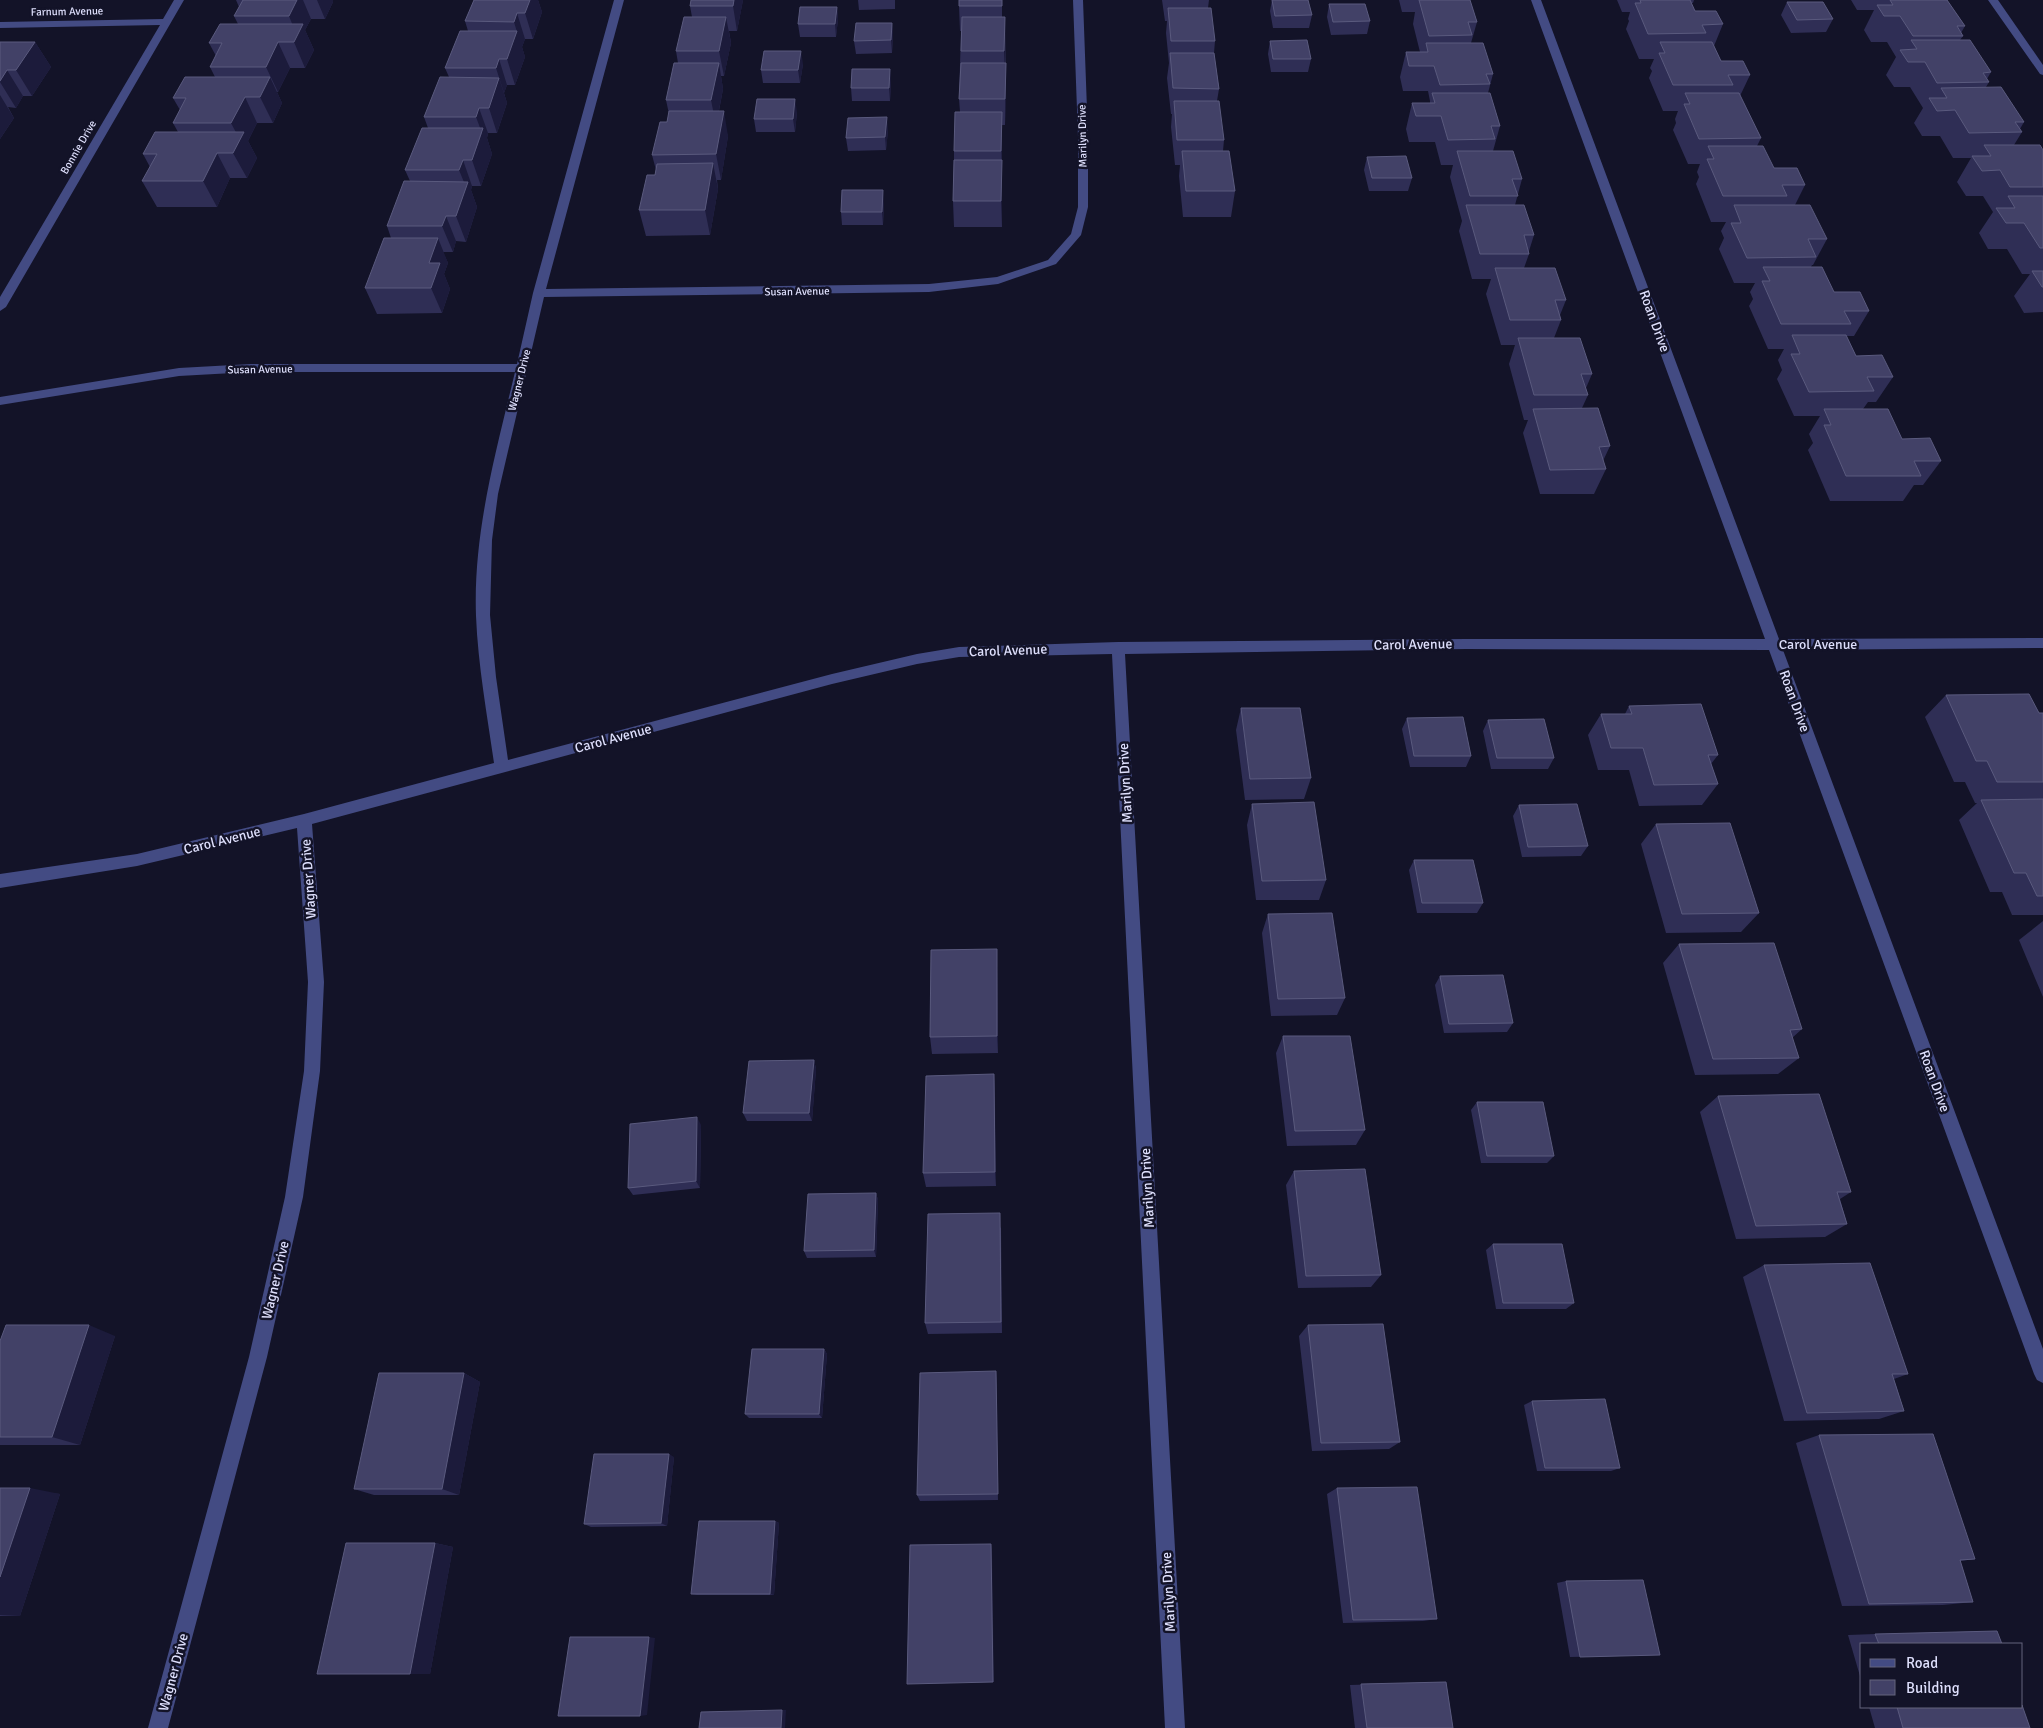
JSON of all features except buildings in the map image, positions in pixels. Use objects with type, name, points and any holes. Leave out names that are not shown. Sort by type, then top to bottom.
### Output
[{"type":"street","name":"Bonnie Drive","points":[[0,307],[178,0]]},
{"type":"street","name":"Wagner Drive","points":[[502,768],[485,645],[484,583],[492,494],[539,293],[619,0]]},
{"type":"street","name":"Marilyn Drive","points":[[1052,262],[1076,235],[1083,207],[1083,137],[1078,0]]},
{"type":"street","name":"Roan Drive","points":[[1536,0],[2043,1374]]},
{"type":"street","points":[[1993,0],[2043,72]]},
{"type":"street","name":"Farnum Avenue","points":[[0,25],[165,22]]},
{"type":"street","name":"Susan Avenue","points":[[539,293],[929,288],[998,280],[1052,262]]},
{"type":"street","name":"Susan Avenue","points":[[0,401],[179,372],[251,368],[522,368]]},
{"type":"street","name":"Carol Avenue","points":[[0,881],[137,860],[304,820],[832,679],[917,659],[997,650],[1118,647],[2043,643]]},
{"type":"street","name":"Marilyn Drive","points":[[1118,647],[1175,1728]]},
{"type":"street","name":"Wagner Drive","points":[[158,1728],[258,1357],[294,1197],[312,1071],[316,982],[304,820]]}]
